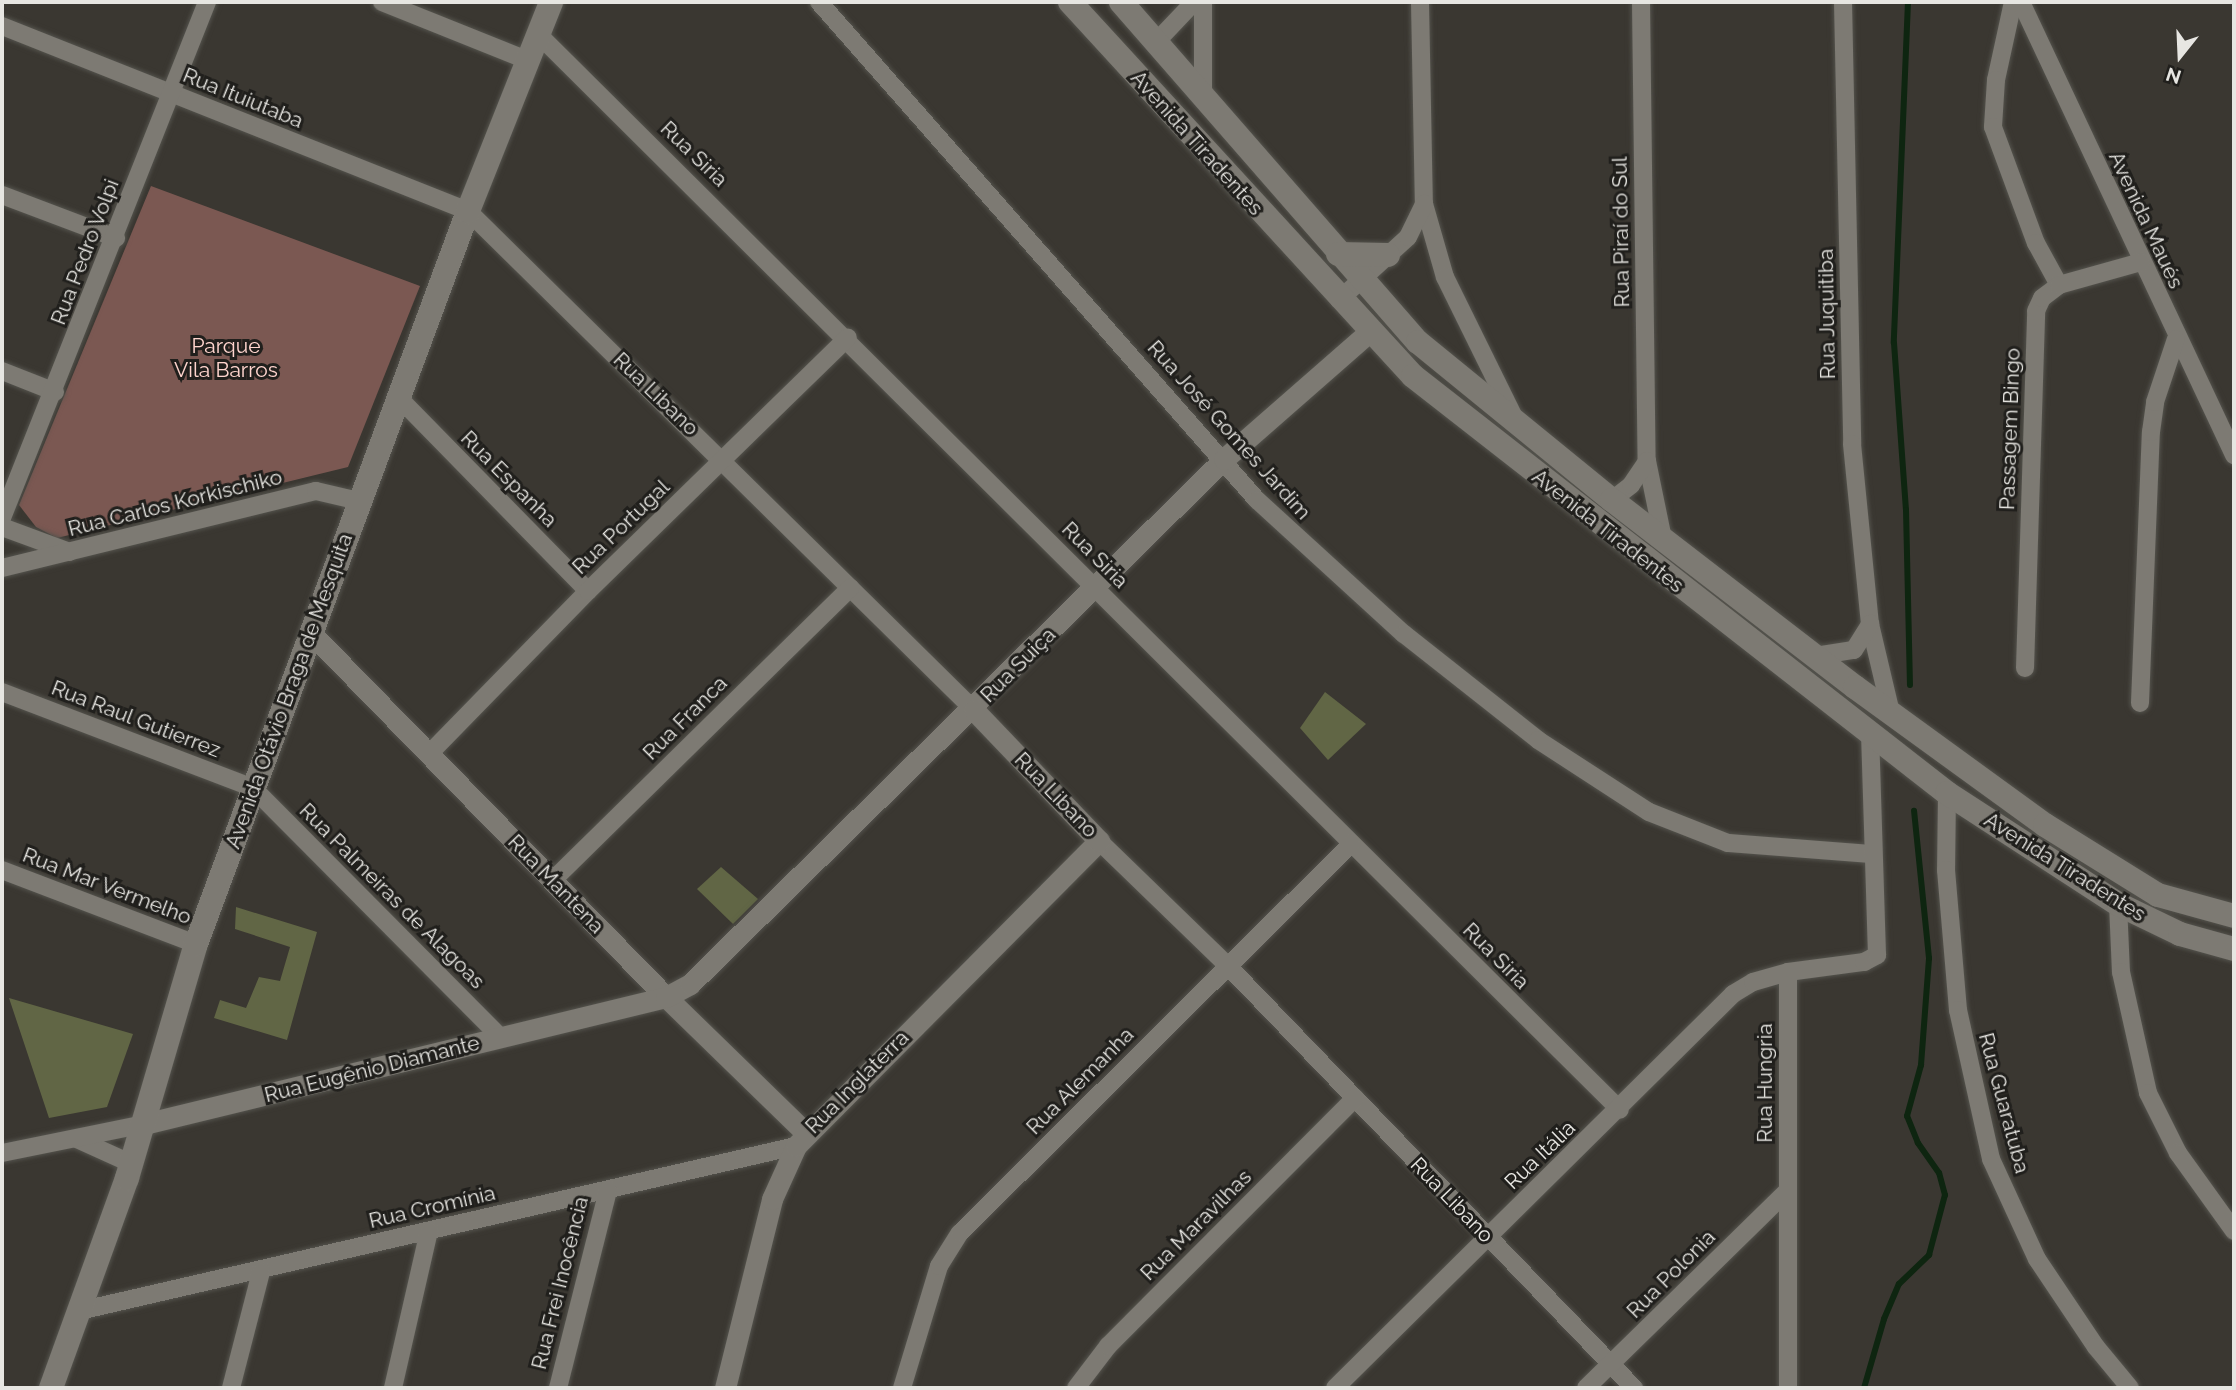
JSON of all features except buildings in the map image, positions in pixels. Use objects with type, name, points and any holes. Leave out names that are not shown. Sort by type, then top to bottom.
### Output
[{"type":"main road","name":"Avenida Otávio Braga de Mesquita","points":[[51,1388],[132,1164],[195,944],[468,211],[551,2]]},
{"type":"main road","name":"Avenida Tiradentes","points":[[1070,2],[1339,300],[1413,376],[1870,737],[1947,793],[2118,904],[2180,934],[2234,949]]},
{"type":"main road","name":"Avenida Tiradentes","points":[[1121,2],[1203,93],[1360,280],[1418,342],[1612,500],[1891,713],[2132,882],[2187,906],[2234,916]]},
{"type":"main road","points":[[1338,254],[1388,255]]},
{"type":"street","name":"Rua Pedro Volpi","points":[[2,519],[55,392],[207,2]]},
{"type":"street","points":[[382,2],[527,60]]},
{"type":"street","name":"Rua José Gomes Jardim","points":[[818,2],[1296,539],[1404,634],[1538,740],[1609,790],[1649,812],[1728,843],[1872,854]]},
{"type":"street","points":[[1157,41],[1194,2]]},
{"type":"street","points":[[1203,2],[1203,93]]},
{"type":"street","points":[[1420,2],[1424,204],[1435,247],[1464,319],[1517,422]]},
{"type":"street","name":"Rua Piraí do Sul","points":[[1641,2],[1647,461],[1663,539]]},
{"type":"street","name":"Rua Juquitiba","points":[[1843,2],[1852,444],[1870,624],[1891,713]]},
{"type":"street","points":[[2013,2],[1996,80],[1993,127],[2036,243],[2059,285],[2141,262]]},
{"type":"street","name":"Avenida Maués","points":[[2021,2],[2176,339],[2234,455]]},
{"type":"street","name":"Rua Ituiutaba","points":[[2,26],[468,211]]},
{"type":"street","name":"Rua Siria","points":[[537,33],[848,337],[1351,844],[1620,1110]]},
{"type":"street","points":[[2,195],[116,238]]},
{"type":"street","points":[[1339,300],[1408,237],[1424,204]]},
{"type":"street","name":"Rua Libano","points":[[468,211],[723,459],[974,710],[1100,841],[1228,966],[1634,1388]]},
{"type":"street","name":"Passagem Bingo","points":[[2025,668],[2036,311],[2042,298],[2059,285]]},
{"type":"street","name":"Rua Suiça","points":[[666,997],[703,973],[974,710],[1224,459],[1369,332]]},
{"type":"street","name":"Rua Portugal","points":[[429,754],[588,591],[848,337]]},
{"type":"street","points":[[2140,703],[2151,432],[2155,402],[2176,339]]},
{"type":"street","points":[[2,371],[55,392]]},
{"type":"street","name":"Rua Espanha","points":[[398,398],[588,591]]},
{"type":"street","points":[[1612,500],[1631,485],[1647,461]]},
{"type":"street","name":"Rua Carlos Korkischiko","points":[[2,568],[316,491],[359,501]]},
{"type":"street","points":[[2,527],[70,552]]},
{"type":"street","name":"Rua Franca","points":[[553,880],[850,588]]},
{"type":"street","points":[[1815,656],[1854,650],[1870,624]]},
{"type":"street","name":"Rua Mantena","points":[[310,632],[801,1139]]},
{"type":"street","name":"Rua Raul Gutierrez","points":[[2,692],[253,788]]},
{"type":"street","points":[[1788,972],[1864,962],[1877,956],[1870,737]]},
{"type":"street","name":"Rua Palmeiras de Alagoas","points":[[253,788],[499,1036]]},
{"type":"street","name":"Rua Guaratuba","points":[[1947,793],[1946,870],[1958,1010],[1991,1159],[2037,1259],[2096,1347],[2130,1388]]},
{"type":"street","name":"Rua Inglaterra","points":[[725,1388],[772,1199],[801,1139],[1100,841]]},
{"type":"street","name":"Rua Alemanha","points":[[902,1388],[939,1266],[960,1233],[1351,844]]},
{"type":"street","name":"Rua Mar Vermelho","points":[[2,870],[195,944]]},
{"type":"street","points":[[2118,904],[2123,984],[2148,1093],[2178,1153],[2234,1231]]},
{"type":"street","name":"Rua Itália","points":[[1335,1388],[1620,1110],[1734,994],[1753,982],[1788,972]]},
{"type":"street","name":"Rua Hungria","points":[[1787,1388],[1788,972]]},
{"type":"street","name":"Rua Eugênio Diamante","points":[[2,1153],[144,1124],[666,997]]},
{"type":"street","name":"Rua Maravilhas","points":[[1076,1388],[1108,1346],[1355,1098]]},
{"type":"street","points":[[77,1139],[132,1164]]},
{"type":"street","name":"Rua Cromínia","points":[[79,1311],[261,1272],[608,1190],[801,1139]]},
{"type":"street","name":"Rua Frei Inocência","points":[[558,1388],[608,1190]]},
{"type":"street","name":"Rua Polonia","points":[[1586,1388],[1787,1191]]},
{"type":"street","points":[[393,1388],[429,1231]]},
{"type":"street","points":[[231,1388],[261,1272]]},
{"type":"green space","name":"Parque Vila Barros","points":[[151,186],[420,286],[348,467],[57,538],[36,527],[19,505]]},
{"type":"waterway","points":[[1908,2],[1894,343],[1906,510],[1910,685]]},
{"type":"waterway","points":[[1864,1388],[1884,1319],[1899,1284],[1929,1255],[1945,1195],[1939,1173],[1918,1143],[1907,1116],[1921,1065],[1929,958],[1914,811]]}]
